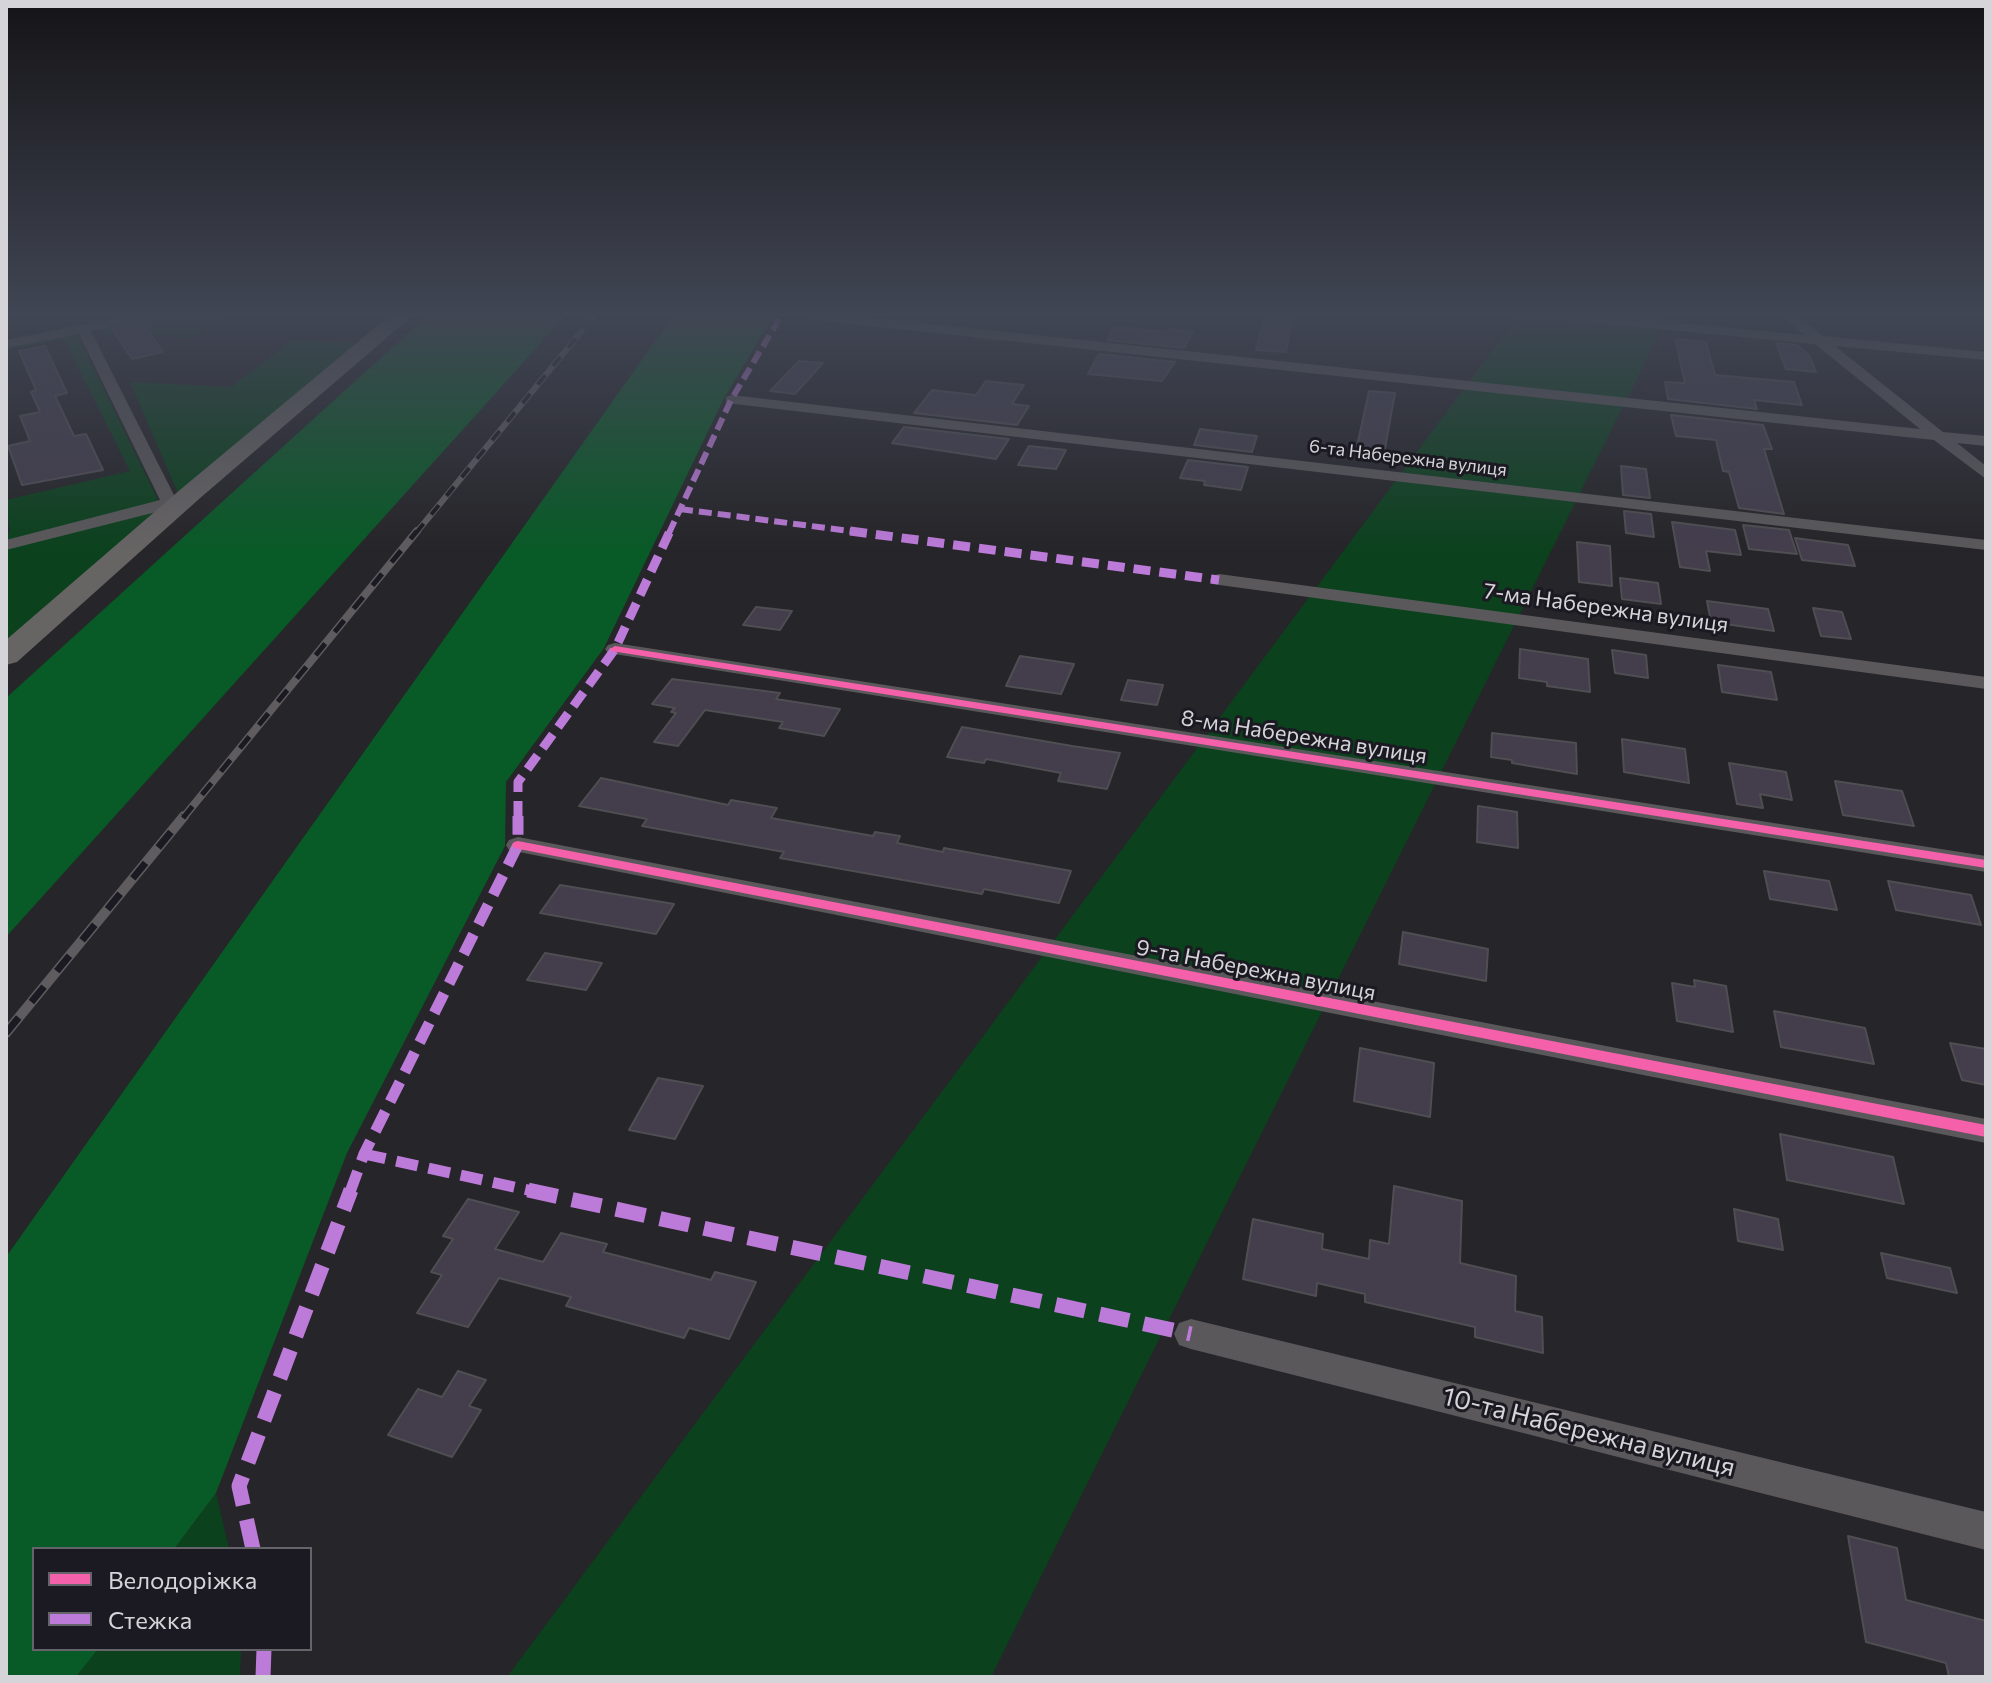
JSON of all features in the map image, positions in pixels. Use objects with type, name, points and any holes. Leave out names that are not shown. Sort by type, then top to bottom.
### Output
[{"type":"main road","points":[[6,656],[180,498],[306,395]]},
{"type":"street","points":[[6,545],[180,498],[121,395]]},
{"type":"street","points":[[1550,395],[1986,441]]},
{"type":"street","points":[[1886,395],[1986,474]]},
{"type":"street","name":"6-та Набережна вулиця","points":[[731,400],[1986,545]]},
{"type":"street","name":"7-ма Набережна вулиця","points":[[1219,580],[1986,683]]},
{"type":"street","name":"8-ма Набережна вулиця","points":[[615,649],[1986,864]]},
{"type":"street","name":"9-та Набережна вулиця","points":[[518,845],[1986,1131]]},
{"type":"street","name":"10-та Набережна вулиця","points":[[1191,1334],[1986,1531]]},
{"type":"green space","points":[[92,395],[106,395],[160,504],[6,542],[6,534],[10,532],[6,500],[130,471]]},
{"type":"green space","points":[[135,395],[300,395],[189,491],[177,491]]},
{"type":"green space","points":[[340,395],[494,395],[6,937],[6,698]]},
{"type":"green space","points":[[617,395],[726,395],[604,648],[506,782],[505,846],[347,1153],[216,1493],[176,1547],[32,1547],[32,1651],[96,1651],[76,1677],[6,1677],[6,1257]]},
{"type":"green space","points":[[1460,395],[1629,395],[991,1677],[507,1677]]},
{"type":"green space","points":[[169,507],[6,644],[6,547]]},
{"type":"green space","points":[[216,1493],[229,1547],[176,1547]]},
{"type":"green space","points":[[96,1651],[241,1651],[240,1677],[76,1677]]},
{"type":"building","points":[[32,395],[61,395],[55,396],[74,436],[86,434],[103,470],[22,485],[8,446],[30,441],[20,416],[40,412]]},
{"type":"building","points":[[928,395],[1018,395],[1012,404],[1029,406],[1017,425],[914,413]]},
{"type":"building","points":[[1368,395],[1395,395],[1384,454],[1356,451]]},
{"type":"building","points":[[1667,395],[1798,395],[1802,405],[1754,400],[1757,409],[1668,399]]},
{"type":"building","points":[[1671,415],[1763,425],[1772,449],[1764,449],[1784,514],[1739,508],[1729,472],[1723,471],[1716,440],[1676,436]]},
{"type":"building","points":[[904,427],[1009,439],[996,459],[892,443]]},
{"type":"building","points":[[1200,429],[1257,436],[1252,452],[1194,445]]},
{"type":"building","points":[[1029,446],[1066,450],[1056,469],[1018,465]]},
{"type":"building","points":[[1188,460],[1248,467],[1241,490],[1180,478]]},
{"type":"building","points":[[1621,466],[1646,469],[1650,498],[1623,495]]},
{"type":"building","points":[[1624,511],[1651,514],[1654,537],[1626,533]]},
{"type":"building","points":[[1672,522],[1735,530],[1741,555],[1706,551],[1710,571],[1680,567]]},
{"type":"building","points":[[1743,525],[1789,530],[1797,554],[1749,549]]},
{"type":"building","points":[[1795,538],[1848,545],[1855,566],[1802,560]]},
{"type":"building","points":[[1577,542],[1610,546],[1612,586],[1579,582]]},
{"type":"building","points":[[1620,578],[1658,583],[1661,604],[1622,599]]},
{"type":"building","points":[[1707,601],[1768,609],[1774,631],[1711,622]]},
{"type":"building","points":[[756,607],[792,611],[780,630],[743,625]]},
{"type":"building","points":[[1813,608],[1842,612],[1851,639],[1821,636]]},
{"type":"building","points":[[1520,649],[1588,659],[1590,692],[1547,686],[1547,682],[1519,678]]},
{"type":"building","points":[[1612,650],[1646,655],[1648,678],[1615,673]]},
{"type":"building","points":[[1020,656],[1074,664],[1061,694],[1006,686]]},
{"type":"building","points":[[1718,665],[1771,672],[1777,700],[1722,692]]},
{"type":"building","points":[[672,679],[780,693],[776,699],[840,709],[824,736],[779,728],[783,722],[705,710],[678,746],[654,742],[676,713],[671,712],[675,708],[652,704]]},
{"type":"building","points":[[1128,680],[1163,685],[1157,705],[1121,700]]},
{"type":"building","points":[[962,727],[1120,753],[1107,789],[1058,781],[1061,773],[986,759],[984,763],[947,757]]},
{"type":"building","points":[[1492,733],[1576,743],[1577,774],[1491,757]]},
{"type":"building","points":[[1622,739],[1685,749],[1689,783],[1624,772]]},
{"type":"building","points":[[1729,763],[1786,772],[1792,800],[1760,794],[1763,808],[1737,804]]},
{"type":"building","points":[[601,778],[728,805],[731,800],[777,808],[771,818],[873,836],[875,832],[900,836],[897,843],[943,852],[944,848],[1071,871],[1059,903],[984,889],[982,894],[780,858],[784,852],[642,826],[647,819],[579,806]]},
{"type":"building","points":[[1835,781],[1902,791],[1914,826],[1843,815]]},
{"type":"building","points":[[1478,806],[1517,812],[1518,848],[1477,842]]},
{"type":"building","points":[[1764,871],[1829,881],[1837,910],[1770,899]]},
{"type":"building","points":[[1888,881],[1971,895],[1981,925],[1896,910]]},
{"type":"building","points":[[560,885],[674,904],[656,934],[540,913]]},
{"type":"building","points":[[1403,932],[1488,949],[1486,981],[1399,964]]},
{"type":"building","points":[[545,953],[602,963],[586,990],[527,980]]},
{"type":"building","points":[[1694,980],[1726,986],[1733,1032],[1677,1021],[1672,983],[1695,987]]},
{"type":"building","points":[[1774,1011],[1865,1028],[1874,1064],[1781,1047]]},
{"type":"building","points":[[1950,1043],[1986,1049],[1986,1085],[1962,1080]]},
{"type":"building","points":[[1360,1048],[1434,1063],[1430,1117],[1354,1101]]},
{"type":"building","points":[[658,1078],[703,1086],[675,1139],[629,1130]]},
{"type":"building","points":[[1780,1134],[1893,1157],[1904,1204],[1787,1180]]},
{"type":"building","points":[[1394,1186],[1462,1201],[1460,1263],[1516,1276],[1515,1311],[1542,1317],[1543,1353],[1475,1337],[1475,1327],[1365,1302],[1365,1294],[1317,1283],[1316,1296],[1243,1279],[1253,1219],[1323,1234],[1322,1249],[1369,1259],[1370,1240],[1389,1244]]},
{"type":"building","points":[[468,1199],[519,1212],[495,1249],[543,1262],[561,1233],[607,1244],[603,1252],[711,1280],[715,1272],[756,1282],[729,1339],[689,1328],[684,1338],[566,1306],[571,1297],[499,1278],[468,1327],[417,1313],[442,1275],[431,1272],[453,1239],[443,1236]]},
{"type":"building","points":[[1734,1209],[1778,1219],[1783,1250],[1738,1241]]},
{"type":"building","points":[[1881,1253],[1950,1268],[1957,1293],[1887,1278]]},
{"type":"building","points":[[458,1371],[486,1380],[469,1406],[481,1410],[452,1457],[388,1435],[418,1389],[442,1397]]},
{"type":"building","points":[[1848,1536],[1897,1548],[1906,1600],[1986,1621],[1986,1677],[1949,1677],[1946,1663],[1866,1642]]},
{"type":"railway","points":[[416,533],[530,395]]},
{"type":"railway","points":[[183,818],[417,531]]},
{"type":"railway","points":[[6,1033],[184,816]]},
{"type":"marked path","points":[[253,1547],[239,1486],[364,1154],[518,845],[518,782],[615,649],[734,395]]},
{"type":"marked path","points":[[680,509],[1219,580]]},
{"type":"marked path","points":[[364,1154],[1191,1334]]},
{"type":"marked path","points":[[263,1677],[264,1651]]},
{"type":"cycle path","points":[[615,649],[1986,864]]},
{"type":"cycle path","points":[[518,845],[1986,1131]]}]
